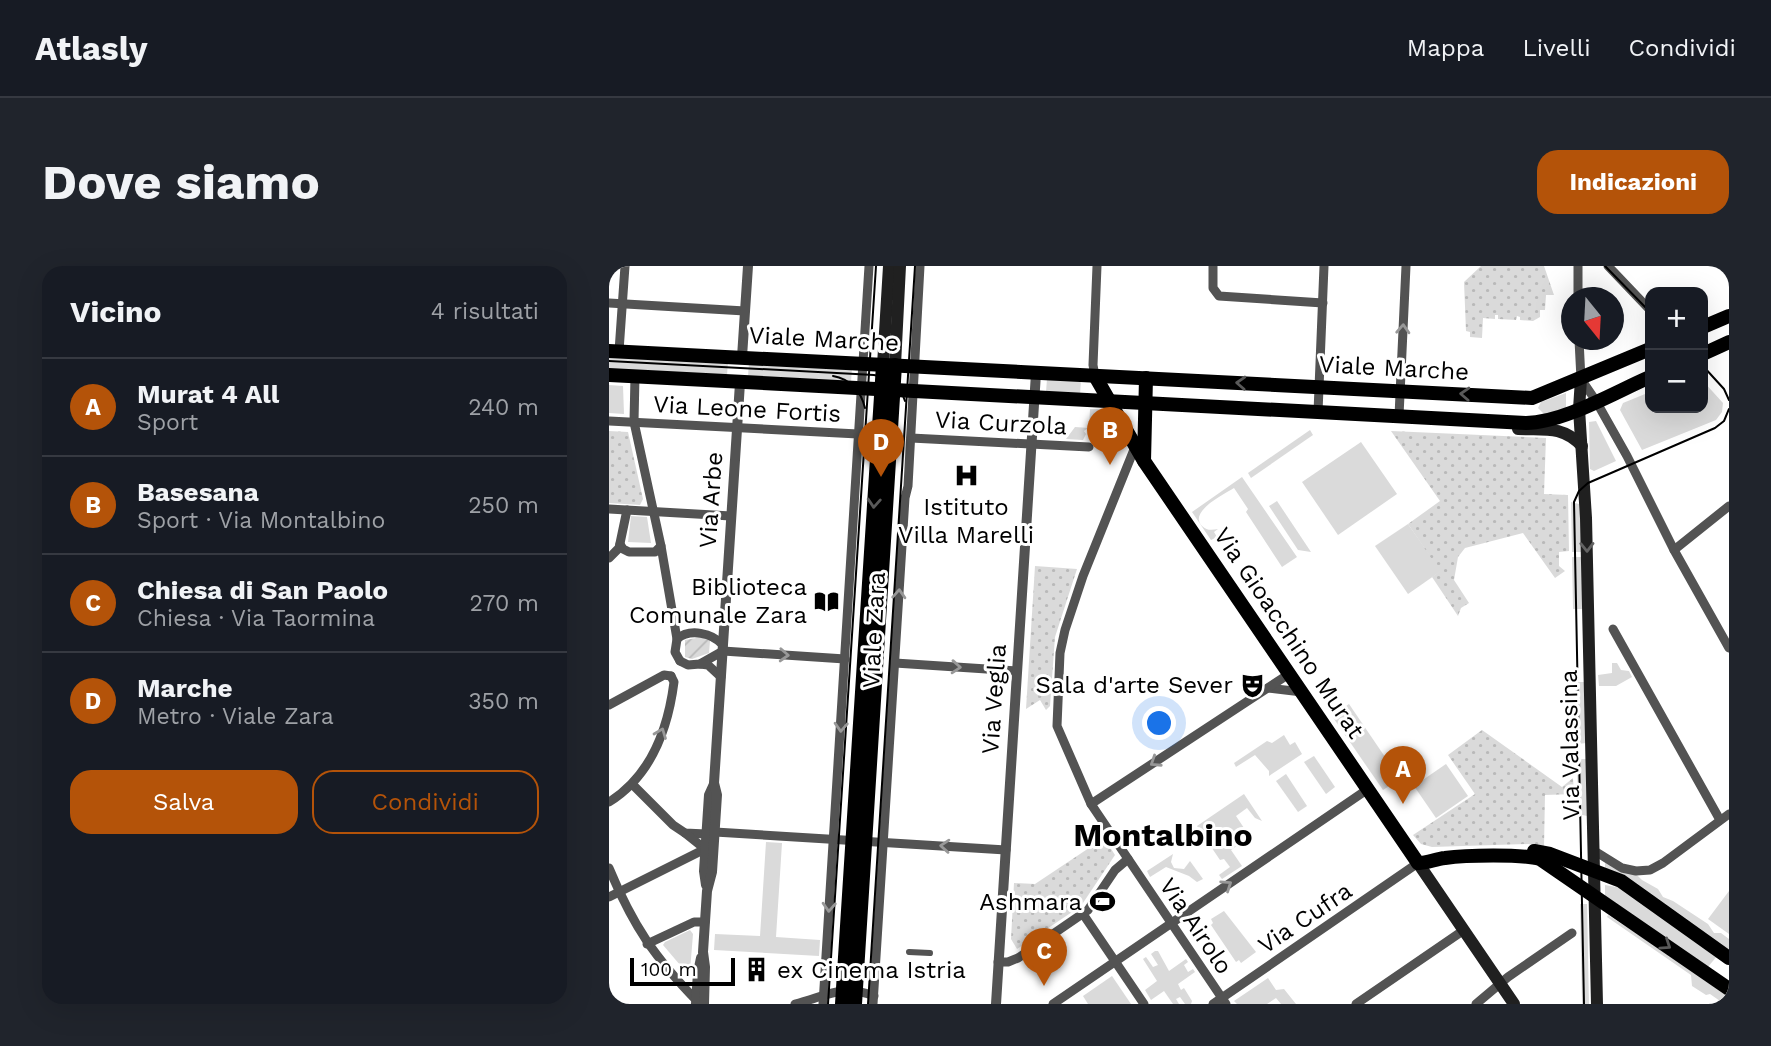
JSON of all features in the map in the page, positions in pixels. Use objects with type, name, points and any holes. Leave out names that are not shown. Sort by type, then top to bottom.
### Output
[{"type":"main road","name":"Viale Zara","points":[[889,266],[889,365]]},
{"type":"main road","name":"Viale Zara","points":[[849,997],[870,841],[887,390],[900,266]]},
{"type":"main road","points":[[1708,325],[1729,316]]},
{"type":"main road","points":[[1708,352],[1729,342]]},
{"type":"main road","name":"Viale Marche","points":[[614,351],[1522,398],[1537,397],[1648,350]]},
{"type":"main road","points":[[740,383],[742,357]]},
{"type":"main road","name":"Viale Marche","points":[[609,375],[1525,423],[1544,421],[1579,409],[1645,379]]},
{"type":"main road","points":[[1095,376],[1109,401]]},
{"type":"main road","points":[[1144,461],[1146,378]]},
{"type":"main road","name":"Via Valassina","points":[[1581,379],[1579,409],[1584,485],[1597,1004]]},
{"type":"main road","points":[[1537,397],[1536,409],[1544,421]]},
{"type":"main road","points":[[1522,398],[1529,414],[1525,423]]},
{"type":"main road","name":"Via Gioacchino Murat","points":[[1109,401],[1144,461],[1514,1004]]},
{"type":"main road","points":[[1504,422],[1513,428],[1558,430],[1570,435],[1582,446]]},
{"type":"main road","points":[[1418,863],[1425,855],[1437,851],[1521,849],[1550,854],[1627,884],[1729,959]]},
{"type":"main road","points":[[1418,863],[1431,863],[1446,858],[1533,857],[1548,864],[1729,989]]},
{"type":"main road","points":[[1435,888],[1436,872],[1446,858]]},
{"type":"main road","points":[[1595,924],[1601,913],[1616,912]]},
{"type":"main road","points":[[1715,979],[1712,967],[1714,963],[1729,959]]},
{"type":"street","points":[[614,351],[625,266]]},
{"type":"street","points":[[742,357],[748,266]]},
{"type":"street","name":"Viale Zara","points":[[823,1000],[869,266]]},
{"type":"street","name":"Viale Zara","points":[[849,997],[875,1001],[870,841],[895,663],[916,367],[920,266]]},
{"type":"street","points":[[1095,376],[1093,365],[1097,266]]},
{"type":"street","points":[[1213,266],[1212,282],[1215,292],[1223,297],[1322,303]]},
{"type":"street","points":[[1318,412],[1324,266]]},
{"type":"street","points":[[1399,416],[1406,266]]},
{"type":"street","points":[[1578,266],[1578,287]]},
{"type":"street","points":[[1608,266],[1645,305]]},
{"type":"street","points":[[609,303],[745,311]]},
{"type":"street","points":[[1580,350],[1581,379],[1632,466],[1674,550],[1729,648]]},
{"type":"street","points":[[1034,398],[1036,373]]},
{"type":"street","points":[[635,376],[634,422],[661,546],[677,639],[675,652],[680,661],[688,665],[708,665],[721,677]]},
{"type":"street","name":"Via Arbe","points":[[699,1003],[698,972],[703,953],[707,891],[712,872],[709,795],[714,783],[740,383]]},
{"type":"street","name":"Via Veglia","points":[[996,1004],[1034,398]]},
{"type":"street","name":"Via Leone Fortis","points":[[609,421],[858,435]]},
{"type":"street","name":"Via Curzola","points":[[911,438],[1089,447]]},
{"type":"street","name":"Via Airolo","points":[[1135,447],[1083,576],[1065,630],[1060,653],[1056,722],[1091,804],[1224,1001]]},
{"type":"street","points":[[1674,550],[1729,506]]},
{"type":"street","points":[[609,509],[731,516]]},
{"type":"street","points":[[609,558],[615,554],[620,544],[627,510]]},
{"type":"street","points":[[620,544],[622,549],[629,552],[655,552],[661,546]]},
{"type":"street","points":[[701,634],[725,621]]},
{"type":"street","points":[[1613,629],[1720,820]]},
{"type":"street","points":[[677,639],[686,633],[701,634],[717,639],[723,648]]},
{"type":"street","points":[[700,664],[723,648],[845,659]]},
{"type":"street","points":[[671,676],[680,661]]},
{"type":"street","points":[[895,663],[1017,671]]},
{"type":"street","points":[[1091,804],[1289,674]]},
{"type":"street","points":[[609,705],[664,675],[671,676]]},
{"type":"street","points":[[609,802],[633,785],[648,764],[667,718],[674,684],[671,676]]},
{"type":"street","points":[[1268,688],[1302,692]]},
{"type":"street","points":[[609,897],[705,849],[661,815],[633,785]]},
{"type":"street","points":[[1053,1004],[1369,789]]},
{"type":"street","points":[[1593,850],[1622,868],[1650,870],[1729,814]]},
{"type":"street","points":[[685,833],[1006,850]]},
{"type":"street","name":"Via Arbe","points":[[707,891],[705,849],[710,833]]},
{"type":"street","points":[[998,962],[1018,958],[1083,914],[1091,907],[1115,870],[1128,859]]},
{"type":"street","name":"Via Cufra","points":[[1213,1004],[1224,1001],[1418,863]]},
{"type":"street","points":[[609,868],[647,944],[699,1003]]},
{"type":"street","points":[[1083,914],[1144,1004]]},
{"type":"street","points":[[647,944],[694,922],[705,922]]},
{"type":"street","points":[[1356,1004],[1464,930]]},
{"type":"street","points":[[1476,1004],[1572,933]]},
{"type":"street","points":[[909,952],[930,953]]},
{"type":"street","name":"Via Arbe","points":[[699,1003],[705,967],[703,953]]},
{"type":"street","points":[[679,982],[688,980],[698,972]]},
{"type":"street","points":[[795,1004],[849,997]]},
{"type":"shaded area","points":[[1481,266],[1544,266],[1554,295],[1546,295],[1545,310],[1540,310],[1540,317],[1533,321],[1520,320],[1517,316],[1516,320],[1498,319],[1498,315],[1495,315],[1495,319],[1483,318],[1482,338],[1470,337],[1470,332],[1466,331],[1464,282]]},
{"type":"shaded area","points":[[609,355],[728,361],[727,376],[609,371]]},
{"type":"shaded area","points":[[749,362],[852,367],[851,383],[748,377]]},
{"type":"shaded area","points":[[1047,378],[1081,379],[1080,395],[1046,393]]},
{"type":"shaded area","points":[[609,385],[623,386],[624,414],[609,413]]},
{"type":"shaded area","points":[[1708,386],[1723,403],[1722,412],[1716,420],[1642,450],[1620,410],[1623,403],[1645,394],[1645,413],[1708,413]]},
{"type":"shaded area","points":[[1566,393],[1566,408],[1545,415],[1538,408],[1541,402]]},
{"type":"shaded area","points":[[1090,409],[1102,409],[1107,415],[1089,428]]},
{"type":"shaded area","points":[[1596,421],[1616,461],[1594,471],[1590,469],[1589,422]]},
{"type":"shaded area","points":[[1075,427],[1088,428],[1084,431],[1086,434],[1083,440],[1066,439]]},
{"type":"shaded area","points":[[1310,430],[1313,435],[1251,478],[1248,473]]},
{"type":"shaded area","points":[[609,431],[628,432],[643,499],[640,505],[609,503]]},
{"type":"shaded area","points":[[1391,431],[1546,438],[1544,494],[1568,495],[1569,551],[1559,552],[1559,566],[1565,571],[1555,578],[1523,533],[1465,548],[1458,557],[1454,580],[1469,603],[1461,608],[1458,616],[1432,577],[1440,571],[1408,524],[1440,501]]},
{"type":"shaded area","points":[[1361,442],[1397,494],[1338,535],[1302,482]]},
{"type":"shaded area","points":[[1242,477],[1297,557],[1282,567],[1246,512],[1248,509],[1234,488],[1209,504],[1200,515],[1199,521],[1204,528],[1218,529],[1214,532],[1217,537],[1211,540],[1192,512]]},
{"type":"shaded area","points":[[1277,501],[1311,552],[1298,550],[1269,506]]},
{"type":"shaded area","points":[[1571,502],[1579,504],[1584,552],[1572,552]]},
{"type":"shaded area","points":[[631,516],[647,517],[651,543],[628,542]]},
{"type":"shaded area","points":[[1408,524],[1441,571],[1408,594],[1375,546]]},
{"type":"shaded area","points":[[1572,557],[1584,557],[1582,609],[1573,609]]},
{"type":"shaded area","points":[[1035,566],[1077,569],[1055,637],[1050,706],[1046,710],[1040,700],[1026,709]]},
{"type":"shaded area","points":[[702,637],[710,641],[709,653],[692,659],[685,657],[685,640]]},
{"type":"shaded area","points":[[1612,663],[1617,663],[1621,670],[1629,671],[1632,677],[1616,686],[1599,686],[1598,675],[1612,673]]},
{"type":"shaded area","points":[[1575,682],[1586,682],[1587,743],[1577,744]]},
{"type":"shaded area","points":[[1349,704],[1400,779],[1383,790],[1332,716]]},
{"type":"shaded area","points":[[1482,730],[1562,787],[1573,778],[1574,794],[1545,795],[1544,847],[1528,844],[1432,847],[1421,844],[1413,835],[1475,794],[1448,755]]},
{"type":"shaded area","points":[[1284,735],[1290,745],[1295,742],[1302,754],[1269,776],[1269,771],[1255,755],[1236,767],[1234,763],[1267,741],[1272,743]]},
{"type":"shaded area","points":[[1314,756],[1335,787],[1326,794],[1304,762]]},
{"type":"shaded area","points":[[1577,759],[1588,759],[1587,816],[1578,814]]},
{"type":"shaded area","points":[[1446,764],[1468,796],[1436,818],[1414,786]]},
{"type":"shaded area","points":[[1286,774],[1307,806],[1298,812],[1276,781]]},
{"type":"shaded area","points":[[1244,794],[1262,821],[1255,818],[1247,808],[1236,816],[1250,837],[1231,850],[1242,866],[1222,879],[1219,875],[1230,867],[1224,859],[1220,860],[1197,826]]},
{"type":"shaded area","points":[[1104,838],[1115,855],[1081,906],[1017,949],[1011,939],[1014,883],[1035,884]]},
{"type":"shaded area","points":[[766,842],[782,843],[776,937],[820,940],[819,956],[714,950],[715,934],[760,936]]},
{"type":"shaded area","points":[[1173,854],[1171,862],[1174,868],[1184,869],[1190,861],[1203,879],[1197,882],[1166,867],[1150,877],[1147,871]]},
{"type":"shaded area","points":[[1605,862],[1636,874],[1658,889],[1663,897],[1708,924],[1714,933],[1721,933],[1729,939],[1729,954],[1605,869]]},
{"type":"shaded area","points":[[1605,885],[1622,888],[1717,956],[1708,967],[1605,898]]},
{"type":"shaded area","points":[[1729,891],[1729,934],[1708,919]]},
{"type":"shaded area","points":[[1580,904],[1587,904],[1589,1004],[1582,1004]]},
{"type":"shaded area","points":[[1224,911],[1256,952],[1241,963],[1239,960],[1236,962],[1211,925],[1211,919]]},
{"type":"shaded area","points":[[1608,915],[1729,994],[1729,1004],[1720,1004],[1720,1001],[1710,994],[1706,995],[1692,986],[1691,975],[1607,917]]},
{"type":"shaded area","points":[[690,930],[693,934],[690,971],[686,972],[663,945]]},
{"type":"shaded area","points":[[1158,951],[1169,971],[1186,959],[1188,962],[1184,965],[1188,972],[1193,969],[1195,972],[1178,984],[1181,990],[1184,988],[1192,1001],[1191,1004],[1185,1004],[1180,997],[1176,999],[1179,1004],[1173,1004],[1164,991],[1151,1000],[1145,990],[1157,981],[1143,959],[1146,957],[1153,967],[1158,965],[1151,954]]},
{"type":"shaded area","points":[[1112,976],[1131,1004],[1088,1004],[1083,996]]},
{"type":"shaded area","points":[[1268,978],[1276,990],[1284,989],[1296,1004],[1281,1004],[1276,998],[1267,1004],[1237,1004],[1234,1001]]},
{"type":"tram line","points":[[828,1004],[876,266]]},
{"type":"tram line","points":[[868,1004],[915,266]]},
{"type":"tram line","points":[[1605,266],[1645,307]]},
{"type":"tram line","points":[[609,361],[874,375],[894,383],[905,401]]},
{"type":"tram line","points":[[1708,371],[1724,389],[1729,400]]},
{"type":"tram line","points":[[833,376],[854,387],[865,408]]},
{"type":"tram line","points":[[1584,1004],[1574,502],[1579,491],[1588,483],[1715,428],[1724,421],[1729,409]]},
{"type":"place","name":"Basesana","points":[[1110,465]]},
{"type":"place","name":"Istituto Villa Marelli","points":[[966,476]]},
{"type":"place","name":"Marche","points":[[881,477]]},
{"type":"place","name":"Biblioteca Comunale Zara","points":[[827,601]]},
{"type":"place","name":"Sala d'arte Sever","points":[[1253,685]]},
{"type":"place","name":"Murat 4 All","points":[[1403,804]]},
{"type":"place","name":"Ashmara","points":[[1102,902]]},
{"type":"place","name":"ex Cinema Istria","points":[[757,970]]},
{"type":"place","name":"Chiesa di San Paolo","points":[[1044,986]]},
{"type":"district","name":"Montalbino","points":[[1163,835]]}]
